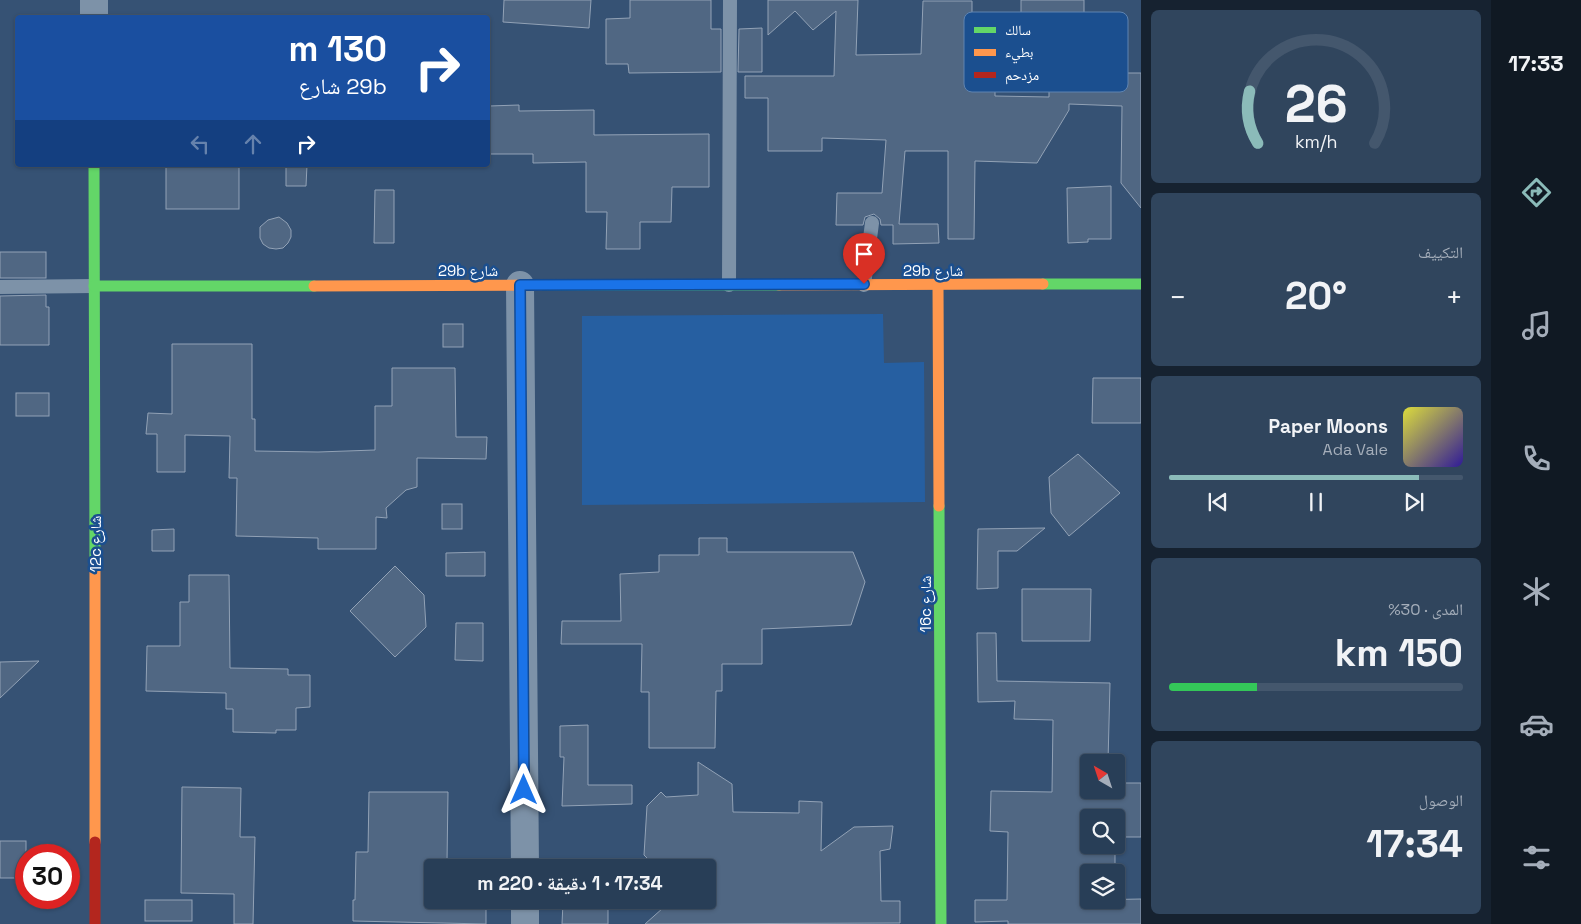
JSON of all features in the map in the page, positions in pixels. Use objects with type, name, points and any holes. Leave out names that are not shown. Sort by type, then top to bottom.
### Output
[{"type":"street","points":[[94,0],[94,15]]},
{"type":"street","name":"12c شارع","points":[[94,167],[95,924]]},
{"type":"street","name":"29b شارع","points":[[94,286],[1141,284]]},
{"type":"street","points":[[520,285],[524,859]]},
{"type":"street","name":"16c شارع","points":[[938,285],[941,924]]},
{"type":"street","points":[[525,909],[525,924]]},
{"type":"lane","points":[[729,285],[730,0]]},
{"type":"lane","points":[[864,284],[872,223]]},
{"type":"lane","points":[[0,287],[94,286]]},
{"type":"shaded area","points":[[883,314],[884,363],[924,362],[925,502],[582,505],[582,316]]},
{"type":"building","points":[[504,0],[591,0],[589,28],[503,22]]},
{"type":"building","points":[[630,0],[711,0],[711,29],[721,29],[721,72],[629,73],[628,64],[606,64],[606,19],[630,18]]},
{"type":"building","points":[[768,0],[858,0],[856,55],[921,54],[923,1],[972,1],[972,12],[964,12],[964,92],[995,92],[995,96],[1049,97],[1049,92],[1128,92],[1128,73],[1141,73],[1141,208],[1121,183],[1122,106],[1069,104],[1069,110],[1037,163],[975,161],[974,239],[948,239],[948,151],[905,151],[899,224],[938,224],[939,243],[893,244],[893,225],[881,225],[880,219],[874,214],[865,217],[863,225],[836,225],[837,193],[882,193],[886,140],[822,138],[822,151],[768,151],[768,98],[745,98],[745,76],[834,76],[836,11],[813,30],[795,11],[768,35]]},
{"type":"building","points":[[1021,0],[1084,0],[1084,12],[1021,12]]},
{"type":"building","points":[[762,28],[762,72],[738,72],[739,29]]},
{"type":"building","points":[[519,105],[519,111],[594,110],[594,135],[709,134],[709,187],[672,187],[671,222],[640,222],[640,249],[606,249],[607,212],[586,212],[586,162],[533,163],[533,154],[490,154],[490,106]]},
{"type":"building","points":[[166,167],[239,167],[239,209],[166,209]]},
{"type":"building","points":[[286,167],[307,167],[306,186],[286,186]]},
{"type":"building","points":[[1111,186],[1111,239],[1088,239],[1088,242],[1068,243],[1067,188]]},
{"type":"building","points":[[375,190],[394,190],[394,243],[374,243]]},
{"type":"building","points":[[279,217],[287,223],[291,230],[291,237],[283,248],[269,248],[263,244],[260,238],[260,227],[268,220]]},
{"type":"building","points":[[0,252],[46,252],[46,278],[0,278]]},
{"type":"building","points":[[46,295],[46,307],[49,307],[49,345],[0,345],[0,296]]},
{"type":"building","points":[[443,324],[463,324],[463,347],[443,347]]},
{"type":"building","points":[[172,344],[252,344],[252,419],[255,419],[255,451],[318,452],[375,450],[375,406],[392,406],[392,368],[455,368],[456,437],[487,437],[486,459],[417,458],[417,487],[406,490],[386,508],[387,518],[376,517],[376,549],[318,549],[318,538],[236,536],[237,478],[229,478],[230,436],[185,435],[185,472],[157,472],[157,434],[146,434],[148,413],[172,414]]},
{"type":"building","points":[[1093,378],[1141,378],[1141,423],[1092,423]]},
{"type":"building","points":[[16,393],[49,393],[49,416],[16,416]]},
{"type":"building","points":[[1078,454],[1120,493],[1069,536],[1051,513],[1049,477]]},
{"type":"building","points":[[442,504],[462,504],[462,529],[442,529]]},
{"type":"building","points":[[1045,528],[1017,551],[998,551],[998,588],[977,589],[978,529]]},
{"type":"building","points":[[174,529],[174,551],[152,551],[152,530]]},
{"type":"building","points":[[699,538],[727,538],[727,552],[853,552],[865,582],[851,625],[762,629],[762,664],[722,664],[722,691],[716,691],[715,748],[649,748],[649,692],[641,692],[642,644],[561,644],[562,621],[621,621],[620,574],[659,572],[659,555],[699,555]]},
{"type":"building","points":[[485,552],[485,576],[446,576],[446,553]]},
{"type":"building","points":[[395,566],[424,595],[426,627],[395,657],[350,611]]},
{"type":"building","points":[[189,575],[229,575],[230,668],[288,669],[288,675],[310,675],[310,707],[296,708],[296,730],[276,730],[276,733],[233,732],[233,709],[226,709],[226,693],[146,691],[147,646],[180,646],[180,602],[189,602]]},
{"type":"building","points":[[1022,589],[1091,589],[1090,641],[1022,641]]},
{"type":"building","points":[[456,623],[483,623],[483,661],[455,660]]},
{"type":"building","points":[[977,633],[996,633],[997,681],[1110,683],[1108,754],[1080,754],[1080,799],[1125,799],[1125,783],[1141,783],[1141,837],[1125,837],[1125,809],[1080,809],[1080,854],[1115,854],[1115,864],[1080,864],[1080,909],[1125,909],[1125,899],[1141,899],[1141,924],[1008,924],[1008,921],[975,922],[975,900],[1007,900],[1008,832],[990,831],[991,791],[1052,792],[1053,720],[1014,719],[1015,701],[978,702]]},
{"type":"building","points":[[39,661],[0,698],[0,662]]},
{"type":"building","points":[[588,725],[588,785],[632,785],[632,804],[562,806],[564,757],[560,757],[560,726]]},
{"type":"building","points":[[698,762],[732,784],[733,812],[799,813],[799,801],[822,802],[821,851],[854,827],[893,826],[890,849],[880,851],[881,901],[900,901],[900,923],[645,924],[662,909],[716,909],[716,859],[648,859],[644,855],[647,806],[661,792],[666,797],[698,795]]},
{"type":"building","points":[[182,787],[241,788],[240,837],[255,837],[253,924],[234,924],[234,894],[181,893]]},
{"type":"building","points":[[369,792],[448,792],[447,859],[424,859],[424,909],[486,909],[486,924],[353,921],[356,852],[368,852]]},
{"type":"building","points":[[0,841],[26,841],[26,844],[15,844],[15,878],[0,878]]},
{"type":"building","points":[[145,900],[192,900],[192,921],[145,921]]},
{"type":"building","points":[[563,909],[608,909],[608,924],[562,924]]},
{"type":"traffic: fast","points":[[94,167],[95,567]]},
{"type":"traffic: fast","points":[[1043,284],[1141,284]]},
{"type":"traffic: fast","points":[[541,285],[779,285]]},
{"type":"traffic: fast","points":[[94,286],[314,286]]},
{"type":"traffic: fast","points":[[939,506],[941,924]]},
{"type":"traffic: slow","points":[[779,285],[1043,284]]},
{"type":"traffic: slow","points":[[314,286],[541,285]]},
{"type":"traffic: slow","points":[[938,285],[939,506]]},
{"type":"traffic: slow","points":[[95,567],[95,842]]},
{"type":"traffic: jam","points":[[95,842],[95,924]]},
{"type":"route","points":[[524,790],[520,285],[864,284]]}]
